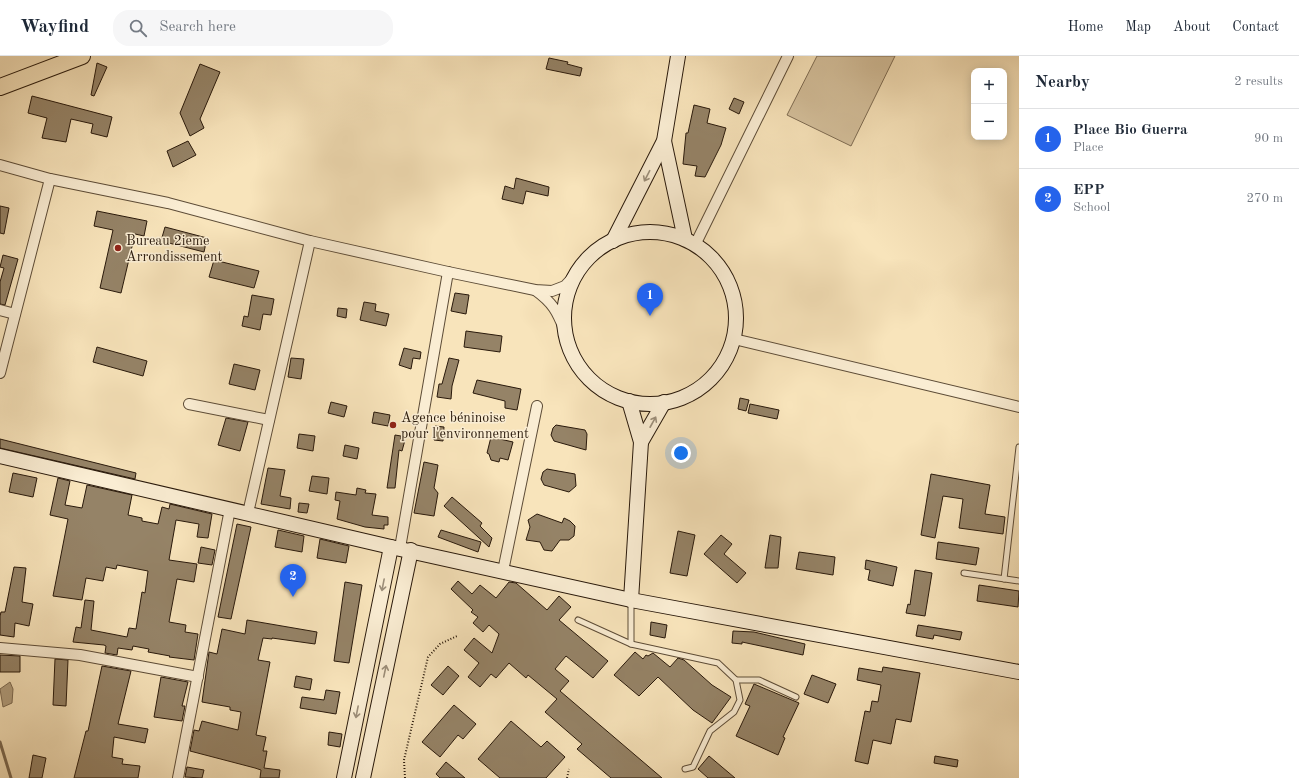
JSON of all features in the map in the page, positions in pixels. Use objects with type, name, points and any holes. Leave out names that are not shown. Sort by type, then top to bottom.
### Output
[{"type":"main road","points":[[0,87],[56,61],[82,56]]},
{"type":"street","points":[[613,241],[664,141],[678,56]]},
{"type":"street","points":[[690,242],[788,56]]},
{"type":"street","points":[[664,141],[690,242]]},
{"type":"street","points":[[0,165],[50,179],[168,204],[310,241],[535,290],[552,291],[565,286],[595,252],[613,241],[649,232],[673,235],[690,242],[714,260],[722,270],[730,286],[735,303],[736,321],[734,339],[721,366],[708,381],[692,393],[664,402],[652,403],[629,401],[606,391],[587,375],[573,355],[556,310],[549,300],[535,290]]},
{"type":"street","points":[[0,374],[50,179]]},
{"type":"street","points":[[248,513],[310,241]]},
{"type":"street","points":[[363,778],[400,548],[448,272]]},
{"type":"street","points":[[565,331],[565,305],[570,288],[577,273]]},
{"type":"street","points":[[0,310],[15,314]]},
{"type":"street","points":[[734,339],[1019,407]]},
{"type":"street","points":[[629,401],[642,442],[631,600]]},
{"type":"street","points":[[642,442],[664,402]]},
{"type":"street","points":[[189,404],[269,420]]},
{"type":"street","points":[[503,571],[537,406]]},
{"type":"street","points":[[0,456],[631,600],[1019,672]]},
{"type":"street","points":[[178,778],[230,509]]},
{"type":"street","points":[[344,778],[400,548]]},
{"type":"street","points":[[0,648],[80,655],[198,677]]},
{"type":"lane","points":[[1004,579],[1019,448]]},
{"type":"lane","points":[[964,573],[1019,582]]},
{"type":"lane","points":[[631,600],[631,644]]},
{"type":"lane","points":[[578,620],[631,644],[718,663],[736,680],[740,700],[734,712],[710,731],[693,767],[685,769]]},
{"type":"lane","points":[[736,680],[758,680],[796,697]]},
{"type":"path","points":[[405,778],[404,760],[428,657],[440,644],[457,636]]},
{"type":"path","points":[[567,778],[569,769]]},
{"type":"shaded area","points":[[817,56],[895,56],[851,146],[787,115]]},
{"type":"shaded area","points":[[10,682],[13,689],[12,703],[3,707],[0,689]]},
{"type":"building","points":[[549,58],[568,62],[567,64],[582,68],[580,76],[546,69]]},
{"type":"building","points":[[97,63],[107,67],[94,96],[91,95]]},
{"type":"building","points":[[200,64],[220,72],[200,119],[204,128],[190,136],[180,113]]},
{"type":"building","points":[[32,96],[112,117],[107,137],[91,133],[93,124],[71,119],[66,142],[42,138],[47,118],[28,113]]},
{"type":"building","points":[[734,98],[744,102],[739,114],[729,109]]},
{"type":"building","points":[[694,105],[710,109],[707,123],[726,128],[721,145],[705,177],[695,176],[697,166],[683,164],[686,133],[688,133]]},
{"type":"building","points":[[188,141],[196,155],[173,167],[167,151]]},
{"type":"building","points":[[516,178],[549,187],[548,196],[526,191],[523,204],[502,199],[505,186],[514,189]]},
{"type":"building","points":[[0,206],[9,208],[4,234],[0,233]]},
{"type":"building","points":[[97,211],[147,221],[144,236],[135,234],[121,293],[100,288],[113,230],[94,226]]},
{"type":"building","points":[[165,227],[207,238],[204,252],[161,241]]},
{"type":"building","points":[[3,255],[18,259],[5,305],[0,304],[0,282],[4,268],[0,267]]},
{"type":"building","points":[[214,260],[259,271],[254,288],[209,277]]},
{"type":"building","points":[[455,293],[469,295],[466,314],[451,311]]},
{"type":"building","points":[[252,295],[274,299],[271,315],[263,314],[260,330],[242,326],[244,316],[248,317]]},
{"type":"building","points":[[364,302],[376,304],[375,311],[389,314],[386,326],[360,320]]},
{"type":"building","points":[[338,308],[347,309],[346,318],[337,316]]},
{"type":"building","points":[[466,331],[502,336],[500,352],[464,347]]},
{"type":"building","points":[[97,347],[147,361],[143,376],[93,362]]},
{"type":"building","points":[[404,348],[421,352],[420,359],[413,358],[411,369],[399,365]]},
{"type":"building","points":[[291,358],[304,359],[301,379],[288,377]]},
{"type":"building","points":[[449,358],[459,360],[452,386],[451,399],[437,397],[439,384],[442,384]]},
{"type":"building","points":[[234,364],[260,370],[255,390],[229,384]]},
{"type":"building","points":[[477,380],[521,389],[517,410],[505,408],[505,401],[473,393]]},
{"type":"building","points":[[740,398],[749,400],[746,411],[738,409]]},
{"type":"building","points":[[331,402],[347,406],[344,417],[328,413]]},
{"type":"building","points":[[750,404],[779,410],[777,419],[748,413]]},
{"type":"building","points":[[374,412],[390,415],[388,426],[372,423]]},
{"type":"building","points":[[226,418],[248,422],[240,451],[218,445]]},
{"type":"building","points":[[556,425],[585,430],[587,434],[586,450],[554,441],[551,435],[553,428]]},
{"type":"building","points":[[435,426],[444,427],[443,441],[434,440]]},
{"type":"building","points":[[299,434],[315,436],[313,451],[297,448]]},
{"type":"building","points":[[395,435],[401,436],[401,439],[405,440],[402,451],[399,450],[395,488],[387,488]]},
{"type":"building","points":[[491,437],[513,442],[508,460],[500,458],[499,462],[491,460],[489,454],[487,453]]},
{"type":"building","points":[[0,439],[136,473],[135,479],[0,448]]},
{"type":"building","points":[[345,445],[359,448],[357,459],[343,456]]},
{"type":"building","points":[[424,462],[438,465],[434,488],[438,493],[434,516],[414,513]]},
{"type":"building","points":[[268,468],[285,470],[280,496],[291,498],[290,509],[261,504]]},
{"type":"building","points":[[547,469],[575,474],[576,486],[569,492],[544,485],[541,479],[543,472]]},
{"type":"building","points":[[13,473],[37,478],[33,497],[9,492]]},
{"type":"building","points":[[931,474],[990,485],[985,514],[1005,517],[1003,534],[959,528],[963,499],[943,496],[935,538],[921,535]]},
{"type":"building","points":[[312,476],[329,478],[327,494],[309,491]]},
{"type":"building","points":[[58,478],[70,481],[65,505],[82,508],[87,485],[132,495],[128,515],[142,518],[142,521],[158,524],[162,507],[169,509],[170,504],[212,514],[208,538],[197,537],[199,524],[176,520],[169,560],[197,564],[194,582],[177,579],[169,622],[186,625],[185,632],[198,634],[194,660],[169,657],[170,656],[148,652],[149,649],[133,646],[132,650],[118,648],[117,655],[105,653],[106,646],[104,645],[73,642],[76,627],[81,628],[85,600],[94,601],[91,630],[127,637],[129,628],[136,629],[142,592],[145,593],[148,571],[117,565],[116,569],[106,567],[103,581],[86,578],[82,600],[53,596],[68,519],[50,515]]},
{"type":"building","points":[[357,488],[366,490],[365,493],[376,494],[372,515],[388,517],[388,525],[384,525],[384,529],[365,527],[337,519],[340,501],[335,500],[336,492],[356,495]]},
{"type":"building","points":[[452,497],[482,523],[480,526],[492,538],[489,547],[444,506]]},
{"type":"building","points":[[299,503],[309,504],[307,513],[298,512]]},
{"type":"building","points":[[537,514],[562,523],[564,518],[570,521],[575,526],[574,536],[569,540],[560,540],[552,551],[544,550],[540,542],[526,540],[530,527],[528,520]]},
{"type":"building","points":[[237,524],[251,527],[231,619],[218,617]]},
{"type":"building","points":[[278,530],[304,536],[302,552],[275,547]]},
{"type":"building","points":[[441,530],[481,542],[478,552],[438,537]]},
{"type":"building","points":[[678,531],[695,535],[687,576],[670,573]]},
{"type":"building","points":[[721,535],[732,544],[724,554],[746,573],[737,583],[704,554]]},
{"type":"building","points":[[770,535],[781,537],[778,568],[765,568]]},
{"type":"building","points":[[320,539],[349,546],[346,563],[317,558]]},
{"type":"building","points":[[938,542],[979,548],[976,565],[936,559]]},
{"type":"building","points":[[201,547],[215,550],[212,565],[198,563]]},
{"type":"building","points":[[799,552],[835,557],[833,575],[796,569]]},
{"type":"building","points":[[866,560],[897,567],[893,586],[868,580],[870,570],[865,569]]},
{"type":"building","points":[[14,567],[26,568],[22,602],[33,604],[29,626],[15,623],[14,637],[0,635],[0,616],[1,612],[5,612]]},
{"type":"building","points":[[915,570],[932,573],[925,616],[906,613],[908,604],[910,605]]},
{"type":"building","points":[[458,581],[472,594],[480,585],[496,598],[509,582],[516,583],[547,610],[559,596],[571,607],[559,620],[608,661],[593,678],[566,656],[555,669],[569,681],[560,691],[662,778],[611,778],[577,749],[582,744],[545,712],[557,699],[528,675],[526,678],[509,663],[496,678],[491,674],[480,687],[468,677],[479,663],[464,650],[474,638],[492,653],[499,634],[489,625],[483,632],[473,623],[478,617],[471,612],[473,610],[451,589]]},
{"type":"building","points":[[345,582],[362,585],[349,663],[334,661]]},
{"type":"building","points":[[979,585],[1019,591],[1018,607],[977,601]]},
{"type":"building","points":[[247,620],[317,632],[315,644],[263,638],[258,660],[270,662],[256,735],[266,737],[263,751],[267,751],[264,768],[280,770],[279,778],[260,778],[261,770],[190,751],[194,730],[199,731],[202,721],[238,730],[241,712],[230,710],[230,707],[202,702],[209,652],[217,654],[222,629],[245,634]]},
{"type":"building","points":[[651,622],[667,625],[665,638],[650,635]]},
{"type":"building","points":[[918,625],[962,632],[960,640],[934,635],[933,639],[916,636]]},
{"type":"building","points":[[733,631],[754,632],[805,644],[803,655],[742,642],[742,644],[732,643]]},
{"type":"building","points":[[635,652],[643,659],[646,655],[648,656],[653,653],[670,667],[678,658],[684,660],[712,685],[731,697],[712,723],[693,710],[658,677],[639,696],[614,675]]},
{"type":"building","points":[[0,655],[20,656],[20,672],[0,672]]},
{"type":"building","points":[[55,659],[68,660],[66,706],[53,705]]},
{"type":"building","points":[[102,666],[131,671],[118,724],[148,729],[145,743],[114,737],[112,757],[123,759],[122,764],[140,766],[138,778],[74,778],[86,731],[88,731]]},
{"type":"building","points":[[448,666],[459,676],[443,695],[431,685]]},
{"type":"building","points":[[883,667],[920,673],[911,722],[896,719],[891,744],[873,740],[868,764],[855,761],[865,711],[870,712],[872,701],[878,702],[881,685],[857,680],[859,668],[882,672]]},
{"type":"building","points":[[812,675],[836,684],[828,703],[804,694]]},
{"type":"building","points":[[296,676],[312,679],[310,690],[294,687]]},
{"type":"building","points":[[161,677],[188,682],[182,706],[185,706],[182,721],[154,717]]},
{"type":"building","points":[[754,684],[799,703],[783,737],[785,738],[778,755],[736,736],[750,706],[745,704]]},
{"type":"building","points":[[326,690],[340,692],[336,714],[300,708],[302,697],[324,700]]},
{"type":"building","points":[[454,705],[476,724],[463,739],[458,735],[440,757],[422,742]]},
{"type":"building","points":[[511,721],[541,747],[547,741],[565,757],[546,778],[500,778],[478,759]]},
{"type":"building","points":[[329,732],[342,734],[340,747],[328,745]]},
{"type":"building","points":[[33,755],[46,758],[42,778],[29,778]]},
{"type":"building","points":[[709,756],[735,778],[708,778],[698,769]]},
{"type":"building","points":[[935,756],[958,760],[957,767],[934,763]]},
{"type":"building","points":[[446,762],[465,778],[440,778],[436,774]]},
{"type":"building","points":[[187,767],[204,770],[202,778],[185,777]]},
{"type":"waterway","points":[[0,742],[11,778]]},
{"type":"place","name":"Bureau 2ieme Arrondissement","points":[[118,248]]},
{"type":"place","name":"Place Bio Guerra","points":[[650,316]]},
{"type":"place","name":"Agence béninoise pour l'environnement","points":[[393,425]]},
{"type":"place","name":"EPP","points":[[293,597]]}]
